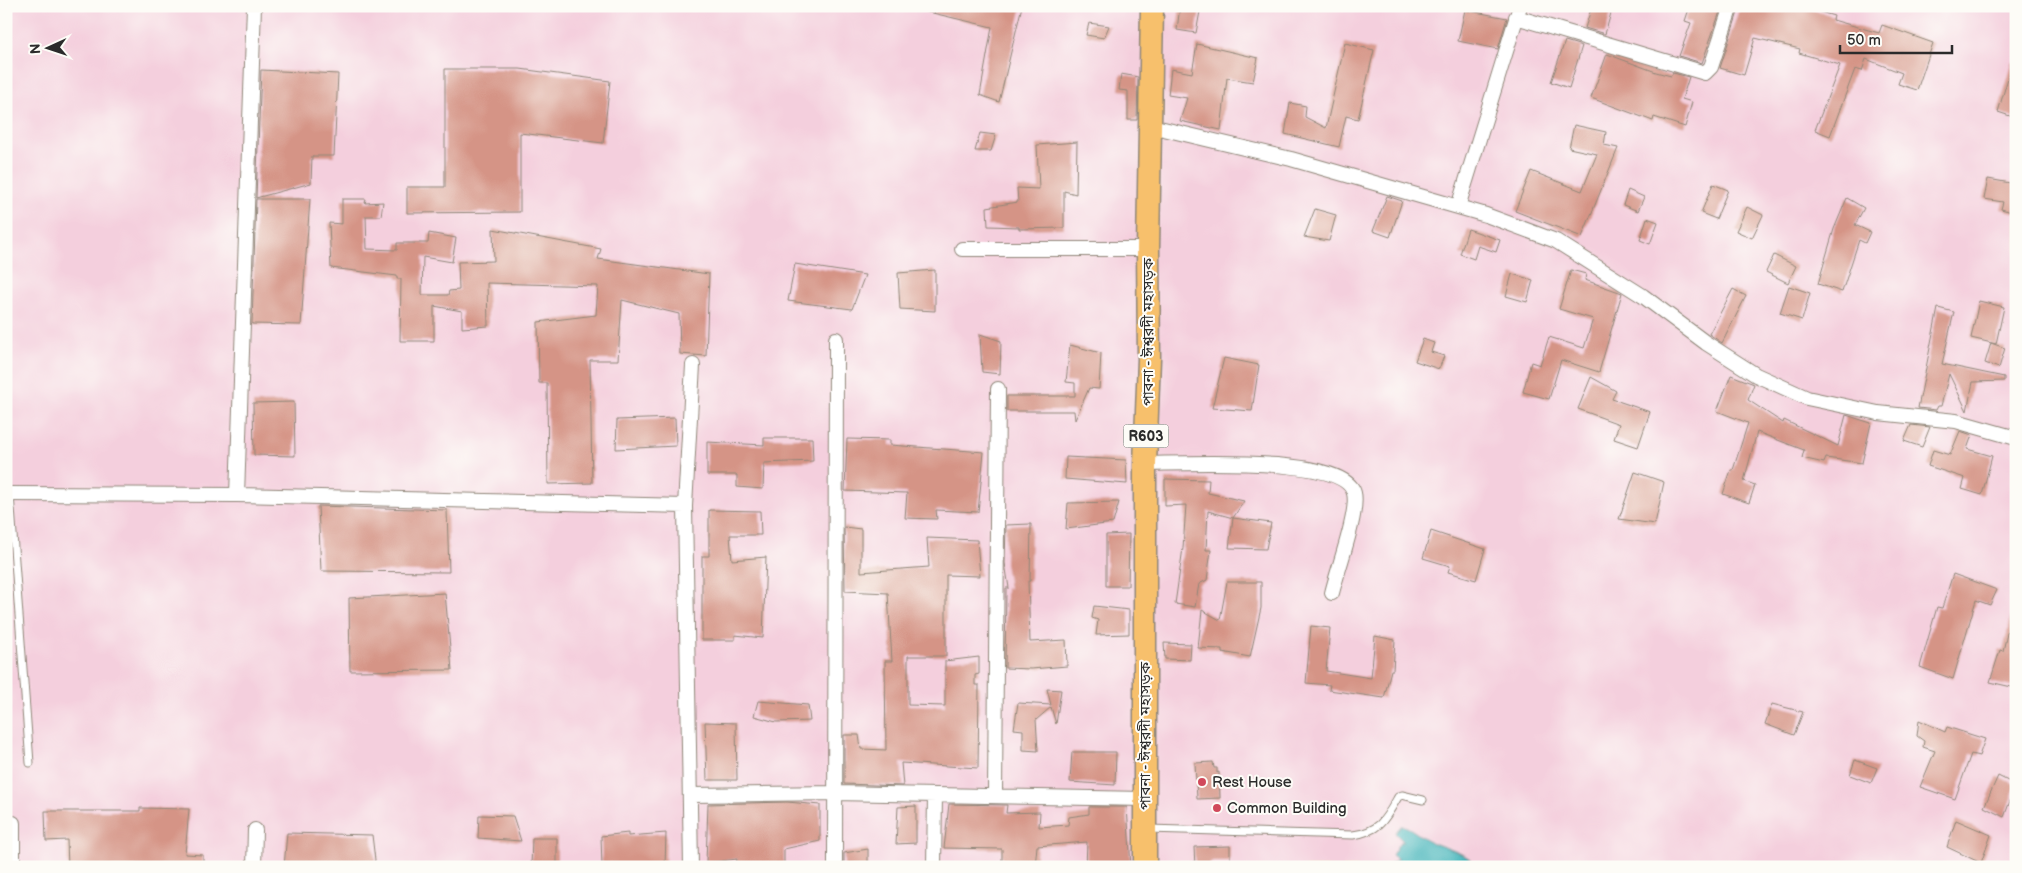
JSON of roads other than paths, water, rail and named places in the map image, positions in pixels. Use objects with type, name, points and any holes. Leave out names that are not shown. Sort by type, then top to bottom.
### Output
[{"type":"main road","name":"পাবনা - ঈশ্বরদী মহাসড়ক","points":[[1145,867],[1145,464],[1149,359],[1148,249],[1152,6]]},
{"type":"street","points":[[238,495],[254,6]]},
{"type":"street","points":[[1458,206],[1518,12],[1705,73],[1710,67],[1731,6]]},
{"type":"street","points":[[1150,126],[1291,159],[1458,206],[1556,241],[1643,296],[1706,343],[1756,374],[1807,398],[1878,413],[1956,421],[2016,438]]},
{"type":"street","points":[[962,249],[1148,249]]},
{"type":"street","points":[[835,867],[836,339]]},
{"type":"street","points":[[691,867],[685,506],[693,365]]},
{"type":"street","points":[[996,796],[998,389]]},
{"type":"street","points":[[1145,464],[1281,464],[1313,468],[1348,483],[1353,491],[1354,508],[1332,593]]},
{"type":"street","points":[[8,494],[238,495],[685,506]]},
{"type":"street","points":[[691,795],[935,795],[1145,800]]},
{"type":"street","points":[[934,867],[935,795]]},
{"type":"street","points":[[13,823],[13,867]]},
{"type":"street","points":[[254,867],[256,830]]},
{"type":"lane","points":[[8,494],[30,763]]},
{"type":"lane","points":[[1146,829],[1354,836],[1370,833],[1381,823],[1398,797],[1402,795],[1423,800]]},
{"type":"water","points":[[1402,825],[1429,841],[1462,854],[1479,867],[1386,867],[1398,859],[1392,855],[1400,842],[1404,842],[1395,833]]},
{"type":"place","name":"Rest House","points":[[1202,782]]},
{"type":"place","name":"Common Building","points":[[1217,808]]}]
